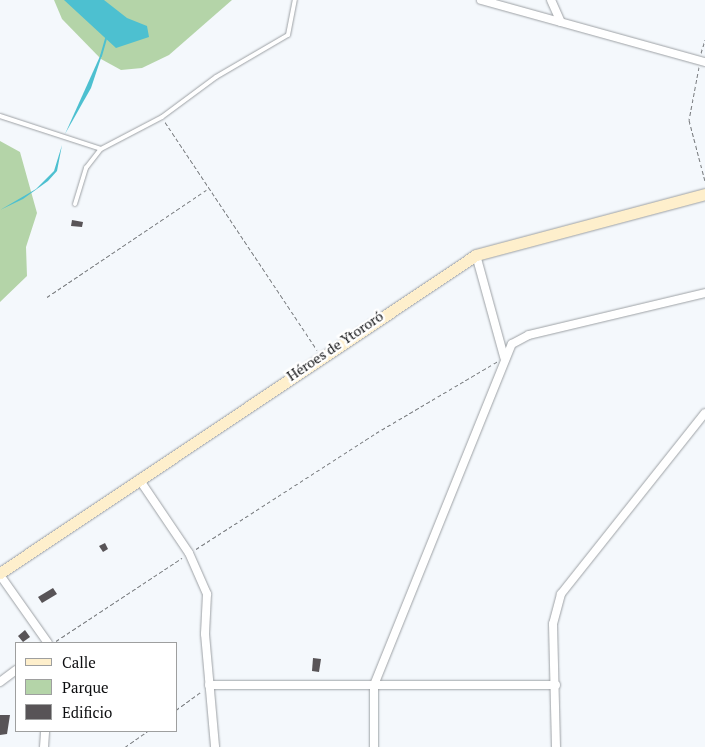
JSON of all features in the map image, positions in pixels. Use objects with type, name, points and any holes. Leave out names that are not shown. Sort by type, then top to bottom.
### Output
[{"type":"main road","name":"Héroes de Ytororó","points":[[0,574],[321,356],[476,255],[705,194]]},
{"type":"street","points":[[481,0],[702,62]]},
{"type":"street","points":[[551,0],[561,22]]},
{"type":"street","points":[[476,255],[504,357]]},
{"type":"street","points":[[374,747],[374,685],[504,357],[512,344],[529,335],[705,294]]},
{"type":"street","points":[[556,747],[556,685],[553,624],[561,594],[705,414]]},
{"type":"street","points":[[139,479],[189,554],[207,594],[210,685],[215,747]]},
{"type":"street","points":[[0,574],[47,642]]},
{"type":"street","points":[[0,682],[15,671]]},
{"type":"street","points":[[210,685],[556,685]]},
{"type":"street","points":[[44,747],[45,732]]},
{"type":"lane","points":[[76,204],[86,168],[101,148],[162,117],[216,77],[288,35],[294,0]]},
{"type":"lane","points":[[0,116],[61,137],[101,148]]},
{"type":"path","points":[[705,40],[697,96],[689,120],[705,181]]},
{"type":"path","points":[[162,117],[207,189],[321,356]]},
{"type":"path","points":[[46,297],[207,189]]},
{"type":"path","points":[[56,642],[376,433],[504,357]]},
{"type":"path","points":[[178,709],[210,685]]},
{"type":"path","points":[[125,747],[147,732]]},
{"type":"green space","points":[[54,0],[232,0],[169,55],[142,68],[121,70],[101,59],[62,19]]},
{"type":"green space","points":[[0,141],[20,152],[37,213],[26,247],[27,276],[0,302]]},
{"type":"water","points":[[64,0],[104,0],[127,18],[147,26],[149,37],[116,48]]},
{"type":"water","points":[[101,54],[91,88],[65,134]]},
{"type":"water","points":[[62,145],[57,171],[48,181],[23,199],[0,210],[36,189],[54,171]]},
{"type":"building","points":[[72,220],[83,222],[82,227],[71,226]]},
{"type":"building","points":[[105,543],[108,549],[103,552],[99,546]]},
{"type":"building","points":[[53,588],[57,594],[42,603],[38,597]]},
{"type":"building","points":[[25,630],[30,637],[23,642],[18,636]]},
{"type":"building","points":[[313,658],[321,659],[319,672],[312,671]]},
{"type":"building","points":[[0,715],[10,715],[7,734],[0,735]]},
{"type":"waterway","points":[[101,56],[106,39]]}]
